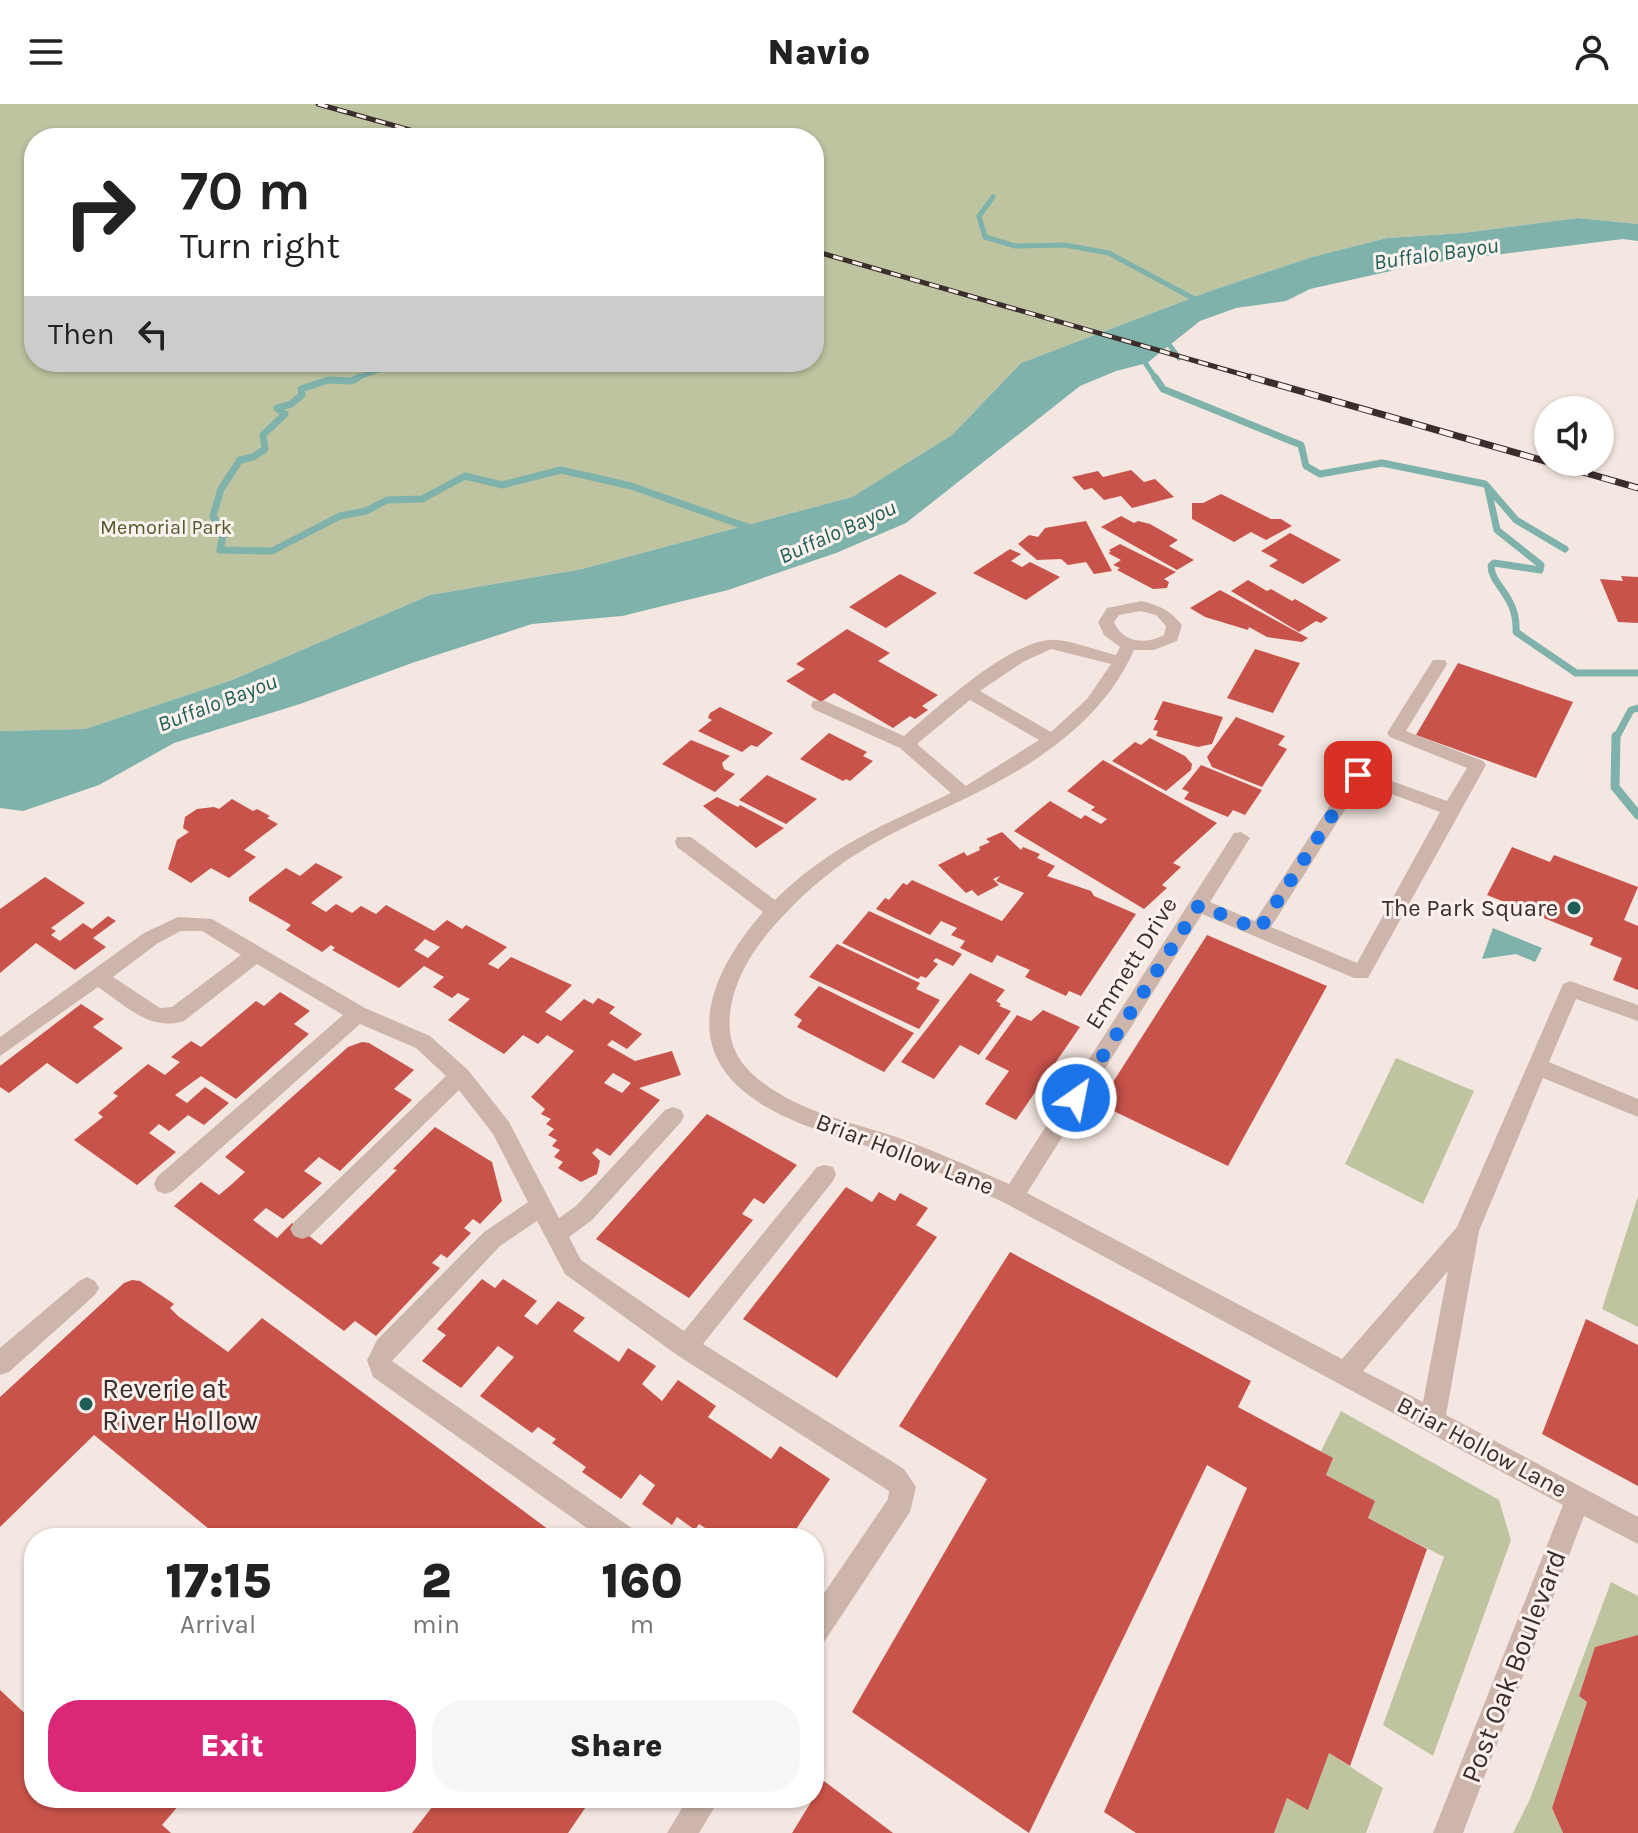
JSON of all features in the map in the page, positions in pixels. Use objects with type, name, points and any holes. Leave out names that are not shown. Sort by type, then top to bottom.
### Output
[{"type":"street","name":"Briar Hollow Lane","points":[[971,693],[1040,645],[1126,653],[1097,702],[1051,740],[964,794],[863,841],[820,872],[776,911],[751,939],[723,987],[719,1047],[736,1073],[798,1113],[913,1152],[1013,1196],[1638,1531]]},
{"type":"street","points":[[1199,905],[1361,973],[1477,765],[1396,733],[1439,664]]},
{"type":"street","points":[[906,744],[971,693],[1051,740]]},
{"type":"street","points":[[819,705],[906,744],[964,794]]},
{"type":"street","points":[[1259,930],[1358,775],[1451,809]]},
{"type":"street","name":"Emmett Drive","points":[[1013,1196],[1241,838]]},
{"type":"street","points":[[684,842],[776,911]]},
{"type":"street","points":[[0,1048],[151,938],[178,924],[205,924],[358,1014],[423,1042],[460,1076],[501,1128],[539,1207],[573,1267],[686,1347],[895,1478],[903,1487],[903,1495],[824,1617]]},
{"type":"street","points":[[98,977],[157,1016],[177,1015],[256,954]]},
{"type":"street","points":[[1432,1420],[1467,1231],[1570,989],[1638,1013]]},
{"type":"street","points":[[165,1184],[358,1014]]},
{"type":"street","points":[[1537,1066],[1638,1108]]},
{"type":"street","points":[[302,1229],[460,1076]]},
{"type":"street","points":[[555,1234],[584,1213],[673,1116]]},
{"type":"street","points":[[686,1347],[825,1174]]},
{"type":"street","points":[[539,1207],[492,1239],[386,1348],[379,1360],[382,1369],[610,1528]]},
{"type":"street","points":[[1345,1374],[1467,1231]]},
{"type":"street","points":[[0,1364],[87,1288]]},
{"type":"street","name":"Post Oak Boulevard","points":[[1448,1833],[1578,1499]]},
{"type":"street","points":[[682,1833],[698,1808]]},
{"type":"green space","name":"Memorial Park","points":[[0,104],[1638,104],[1638,224],[1578,218],[1463,233],[1387,238],[1312,257],[1210,291],[1021,363],[952,435],[852,497],[582,569],[430,595],[232,680],[85,729],[0,731]]},
{"type":"green space","points":[[1396,1058],[1474,1091],[1423,1204],[1345,1164]]},
{"type":"green space","points":[[1638,1196],[1638,1327],[1602,1309]]},
{"type":"green space","points":[[1341,1411],[1499,1500],[1511,1540],[1433,1756],[1383,1725],[1444,1557],[1368,1518],[1374,1501],[1326,1475],[1321,1451]]},
{"type":"green space","points":[[1611,1582],[1638,1596],[1638,1635],[1595,1648],[1579,1696],[1587,1702],[1552,1808],[1563,1833],[1513,1833],[1530,1799]]},
{"type":"green space","points":[[1329,1753],[1383,1788],[1366,1833],[1274,1833],[1287,1798]]},
{"type":"water","name":"Buffalo Bayou","points":[[1578,218],[1638,224],[1638,241],[1623,239],[1422,264],[1310,289],[1286,301],[1236,308],[1200,321],[1147,363],[1116,371],[1080,386],[906,523],[836,553],[728,590],[622,616],[532,624],[303,703],[174,743],[99,785],[23,811],[0,808],[0,731],[85,729],[232,680],[430,595],[582,569],[852,497],[952,435],[1021,363],[1210,291],[1312,257],[1387,238],[1463,233]]},
{"type":"water","points":[[1493,928],[1542,948],[1535,962],[1516,954],[1482,959]]},
{"type":"building","points":[[1131,470],[1144,482],[1155,479],[1174,497],[1132,508],[1121,496],[1104,500],[1092,488],[1084,490],[1072,477],[1098,471],[1103,477]]},
{"type":"building","points":[[1221,494],[1292,526],[1266,540],[1251,532],[1234,542],[1192,519],[1192,503],[1203,503]]},
{"type":"building","points":[[1121,516],[1134,523],[1150,524],[1178,540],[1169,546],[1194,560],[1177,570],[1101,527]]},
{"type":"building","points":[[1086,521],[1112,571],[1094,574],[1086,562],[1068,565],[1061,559],[1037,560],[1018,544],[1029,535],[1038,537],[1045,528]]},
{"type":"building","points":[[1290,533],[1341,560],[1303,584],[1269,566],[1278,560],[1261,551]]},
{"type":"building","points":[[1120,544],[1176,572],[1164,579],[1169,582],[1167,588],[1153,589],[1117,570],[1120,568],[1113,565],[1121,560],[1108,553]]},
{"type":"building","points":[[1010,549],[1021,554],[1011,561],[1022,567],[1030,562],[1060,577],[1026,600],[973,573]]},
{"type":"building","points":[[900,574],[937,593],[886,628],[849,607]]},
{"type":"building","points":[[1621,576],[1638,577],[1638,623],[1618,622],[1600,579],[1623,581]]},
{"type":"building","points":[[1248,580],[1267,591],[1271,589],[1292,601],[1295,599],[1328,618],[1321,623],[1316,621],[1299,632],[1231,591]]},
{"type":"building","points":[[1220,590],[1308,638],[1302,642],[1267,637],[1249,627],[1248,630],[1205,617],[1190,608]]},
{"type":"building","points":[[847,629],[890,653],[878,661],[938,695],[922,706],[928,710],[915,719],[910,716],[893,728],[834,693],[821,702],[786,681],[805,669],[796,664]]},
{"type":"building","points":[[1255,649],[1300,663],[1273,713],[1227,698]]},
{"type":"building","points":[[1458,663],[1573,702],[1536,778],[1416,735]]},
{"type":"building","points":[[1163,701],[1223,717],[1212,744],[1198,747],[1156,736],[1158,731],[1153,730],[1158,720],[1154,720]]},
{"type":"building","points":[[720,707],[773,733],[757,747],[751,745],[742,752],[698,731],[712,720],[708,718],[710,713]]},
{"type":"building","points":[[1236,717],[1285,736],[1278,745],[1287,749],[1262,787],[1212,767],[1207,757]]},
{"type":"building","points":[[829,733],[867,752],[863,756],[873,761],[850,781],[843,781],[800,759]]},
{"type":"building","points":[[1150,738],[1185,756],[1192,764],[1191,770],[1166,791],[1112,761],[1135,742],[1141,745]]},
{"type":"building","points":[[691,740],[730,756],[722,763],[724,769],[735,774],[715,792],[662,764]]},
{"type":"building","points":[[1103,760],[1217,823],[1173,863],[1181,867],[1162,885],[1167,888],[1144,909],[1014,831],[1050,801],[1081,819],[1085,815],[1101,824],[1107,819],[1091,810],[1095,807],[1067,791]]},
{"type":"building","points":[[1201,765],[1262,790],[1245,815],[1233,810],[1228,817],[1184,799],[1189,792],[1182,789]]},
{"type":"building","points":[[767,775],[817,799],[786,824],[739,800]]},
{"type":"building","points":[[717,797],[784,828],[756,848],[703,806]]},
{"type":"building","points":[[232,799],[270,816],[267,818],[278,824],[244,850],[256,857],[229,878],[211,868],[191,883],[168,869],[177,840],[189,832],[183,828],[185,817],[197,809],[219,809]]},
{"type":"building","points":[[1002,832],[1021,850],[1023,847],[1040,854],[1037,858],[1055,866],[1047,876],[1091,891],[1094,896],[1136,914],[1081,996],[1069,991],[1066,996],[1025,977],[1030,970],[997,955],[992,963],[960,948],[965,941],[951,935],[957,928],[941,921],[930,935],[876,909],[885,898],[889,900],[903,883],[907,885],[912,880],[1002,921],[1024,893],[996,881],[1000,876],[993,879],[999,885],[978,896],[972,890],[966,893],[938,865],[964,852],[967,856],[980,850],[979,847],[990,842],[986,839]]},
{"type":"building","name":"The Park Square","points":[[1512,847],[1550,862],[1554,855],[1638,887],[1624,920],[1638,926],[1638,990],[1613,980],[1622,958],[1590,945],[1593,938],[1487,895]]},
{"type":"building","points":[[316,863],[343,877],[311,903],[326,912],[336,904],[352,913],[361,906],[376,914],[386,905],[434,931],[447,920],[462,929],[466,925],[507,947],[488,964],[498,969],[511,957],[572,985],[545,1012],[561,1021],[584,999],[593,1004],[598,998],[615,1007],[609,1013],[642,1034],[627,1049],[612,1040],[607,1045],[635,1061],[672,1051],[681,1075],[639,1088],[660,1100],[610,1156],[597,1148],[592,1153],[600,1161],[597,1174],[581,1182],[558,1168],[563,1162],[554,1157],[560,1150],[552,1146],[557,1140],[548,1135],[554,1129],[546,1124],[551,1119],[541,1114],[545,1109],[531,1097],[574,1051],[547,1035],[538,1044],[523,1035],[504,1054],[448,1020],[470,999],[458,993],[452,998],[433,987],[444,977],[424,966],[399,988],[332,950],[335,948],[331,945],[322,952],[286,930],[291,925],[249,901],[249,897],[286,868],[300,876]],"holes":[[[425,939],[440,947],[428,958],[414,950]],[[613,1073],[631,1083],[622,1093],[604,1083]]]},
{"type":"building","points":[[45,877],[85,903],[51,928],[56,931],[51,935],[60,941],[83,923],[92,929],[108,916],[116,921],[93,938],[106,947],[75,970],[36,943],[0,973],[0,909]]},
{"type":"building","points":[[869,911],[962,954],[953,966],[936,958],[933,961],[938,964],[926,978],[921,976],[918,979],[842,943]]},
{"type":"building","points":[[1207,935],[1327,986],[1228,1166],[1099,1104]]},
{"type":"building","points":[[837,944],[920,983],[916,989],[940,1000],[919,1029],[809,977]]},
{"type":"building","points":[[970,973],[1005,990],[996,1001],[1001,1004],[999,1006],[1011,1011],[979,1055],[960,1045],[934,1079],[901,1062]]},
{"type":"building","points":[[819,986],[914,1033],[884,1072],[797,1027],[802,1020],[794,1015]]},
{"type":"building","points":[[280,992],[310,1011],[294,1024],[309,1034],[236,1099],[201,1076],[175,1095],[187,1103],[205,1087],[229,1103],[204,1125],[188,1115],[169,1131],[159,1124],[149,1133],[176,1152],[137,1185],[74,1140],[103,1117],[98,1113],[118,1096],[113,1093],[148,1064],[165,1075],[180,1062],[171,1057],[191,1041],[201,1047],[256,1001],[264,1006]]},
{"type":"building","points":[[81,1004],[104,1019],[93,1027],[123,1048],[77,1084],[47,1063],[9,1093],[0,1087],[0,1066]]},
{"type":"building","points":[[1043,1010],[1080,1027],[1016,1120],[985,1104],[1009,1071],[985,1059],[1017,1015],[1031,1021]]},
{"type":"building","points":[[369,1043],[414,1070],[394,1089],[412,1100],[340,1171],[319,1157],[304,1171],[322,1183],[283,1219],[266,1208],[253,1220],[277,1238],[292,1223],[321,1245],[397,1170],[393,1169],[435,1127],[492,1162],[502,1201],[480,1224],[473,1219],[464,1228],[471,1233],[447,1258],[441,1254],[432,1263],[440,1268],[376,1336],[355,1321],[344,1331],[174,1206],[201,1182],[219,1195],[232,1184],[245,1172],[225,1157],[348,1047]]},
{"type":"building","points":[[707,1114],[797,1165],[764,1204],[754,1198],[742,1214],[753,1220],[689,1298],[596,1239]]},
{"type":"building","points":[[846,1187],[872,1202],[879,1192],[895,1201],[900,1193],[928,1208],[916,1225],[937,1237],[837,1378],[743,1319]]},
{"type":"building","points":[[1010,1252],[1251,1381],[1238,1407],[1333,1458],[1326,1475],[1375,1501],[1368,1518],[1427,1549],[1350,1766],[1329,1753],[1308,1810],[1287,1798],[1274,1833],[1136,1833],[1104,1812],[1247,1488],[1207,1465],[1029,1833],[852,1712],[987,1479],[899,1426]]},
{"type":"building","points":[[482,1279],[495,1288],[503,1279],[537,1301],[524,1316],[537,1325],[558,1301],[585,1318],[573,1331],[619,1362],[628,1348],[656,1366],[642,1384],[662,1401],[678,1380],[716,1406],[708,1417],[771,1459],[780,1446],[830,1479],[797,1528],[705,1528],[699,1524],[692,1528],[677,1517],[672,1525],[642,1504],[655,1485],[640,1474],[621,1499],[582,1472],[586,1467],[552,1443],[556,1439],[538,1427],[532,1433],[480,1396],[514,1357],[498,1346],[461,1388],[422,1361],[446,1335],[437,1329]]},
{"type":"building","points":[[140,1281],[174,1304],[170,1308],[178,1316],[228,1352],[262,1318],[546,1528],[208,1528],[94,1435],[0,1527],[0,1397],[124,1283]]},
{"type":"building","points":[[1586,1319],[1638,1345],[1638,1486],[1542,1434]]},
{"type":"building","points":[[1638,1635],[1638,1833],[1563,1833],[1552,1808],[1587,1702],[1579,1696],[1595,1647]]},
{"type":"building","points":[[0,1690],[24,1713],[24,1808],[176,1808],[162,1825],[171,1833],[0,1833]]},
{"type":"building","points":[[824,1781],[893,1833],[792,1833],[807,1808],[824,1808]]},
{"type":"building","points":[[431,1808],[585,1808],[568,1833],[412,1833]]},
{"type":"waterway","points":[[993,197],[979,216],[985,237],[1015,246],[1065,245],[1109,253],[1200,302]]},
{"type":"waterway","points":[[1165,339],[1179,358]]},
{"type":"waterway","points":[[1140,355],[1156,379]]},
{"type":"waterway","points":[[356,379],[374,372]]},
{"type":"waterway","points":[[359,377],[352,381],[328,380],[301,389],[302,395],[291,404],[277,408],[285,414],[263,435],[265,449],[253,457],[240,460],[221,489],[213,516],[223,535],[220,550],[272,551],[340,516],[366,511],[387,500],[422,499],[465,476],[502,485],[561,470],[631,486],[753,529]]},
{"type":"waterway","points":[[1155,377],[1163,389],[1301,445],[1306,466],[1320,474],[1382,463],[1485,484],[1516,520],[1565,549]]},
{"type":"waterway","points":[[1488,489],[1497,530],[1541,565],[1540,570],[1494,563],[1491,566],[1513,609],[1516,632],[1576,673],[1638,673]]},
{"type":"waterway","points":[[1616,738],[1631,710],[1638,708]]},
{"type":"waterway","points":[[1616,736],[1615,787],[1638,815]]},
{"type":"railway","points":[[318,104],[403,128]]},
{"type":"railway","points":[[824,254],[1258,379]]},
{"type":"railway","points":[[1251,377],[1638,488]]},
{"type":"place","name":"The Park Square","points":[[1574,908]]},
{"type":"place","name":"Reverie at River Hollow","points":[[86,1404]]},
{"type":"route","points":[[1076,1098],[1199,905],[1259,930],[1358,775]]}]
